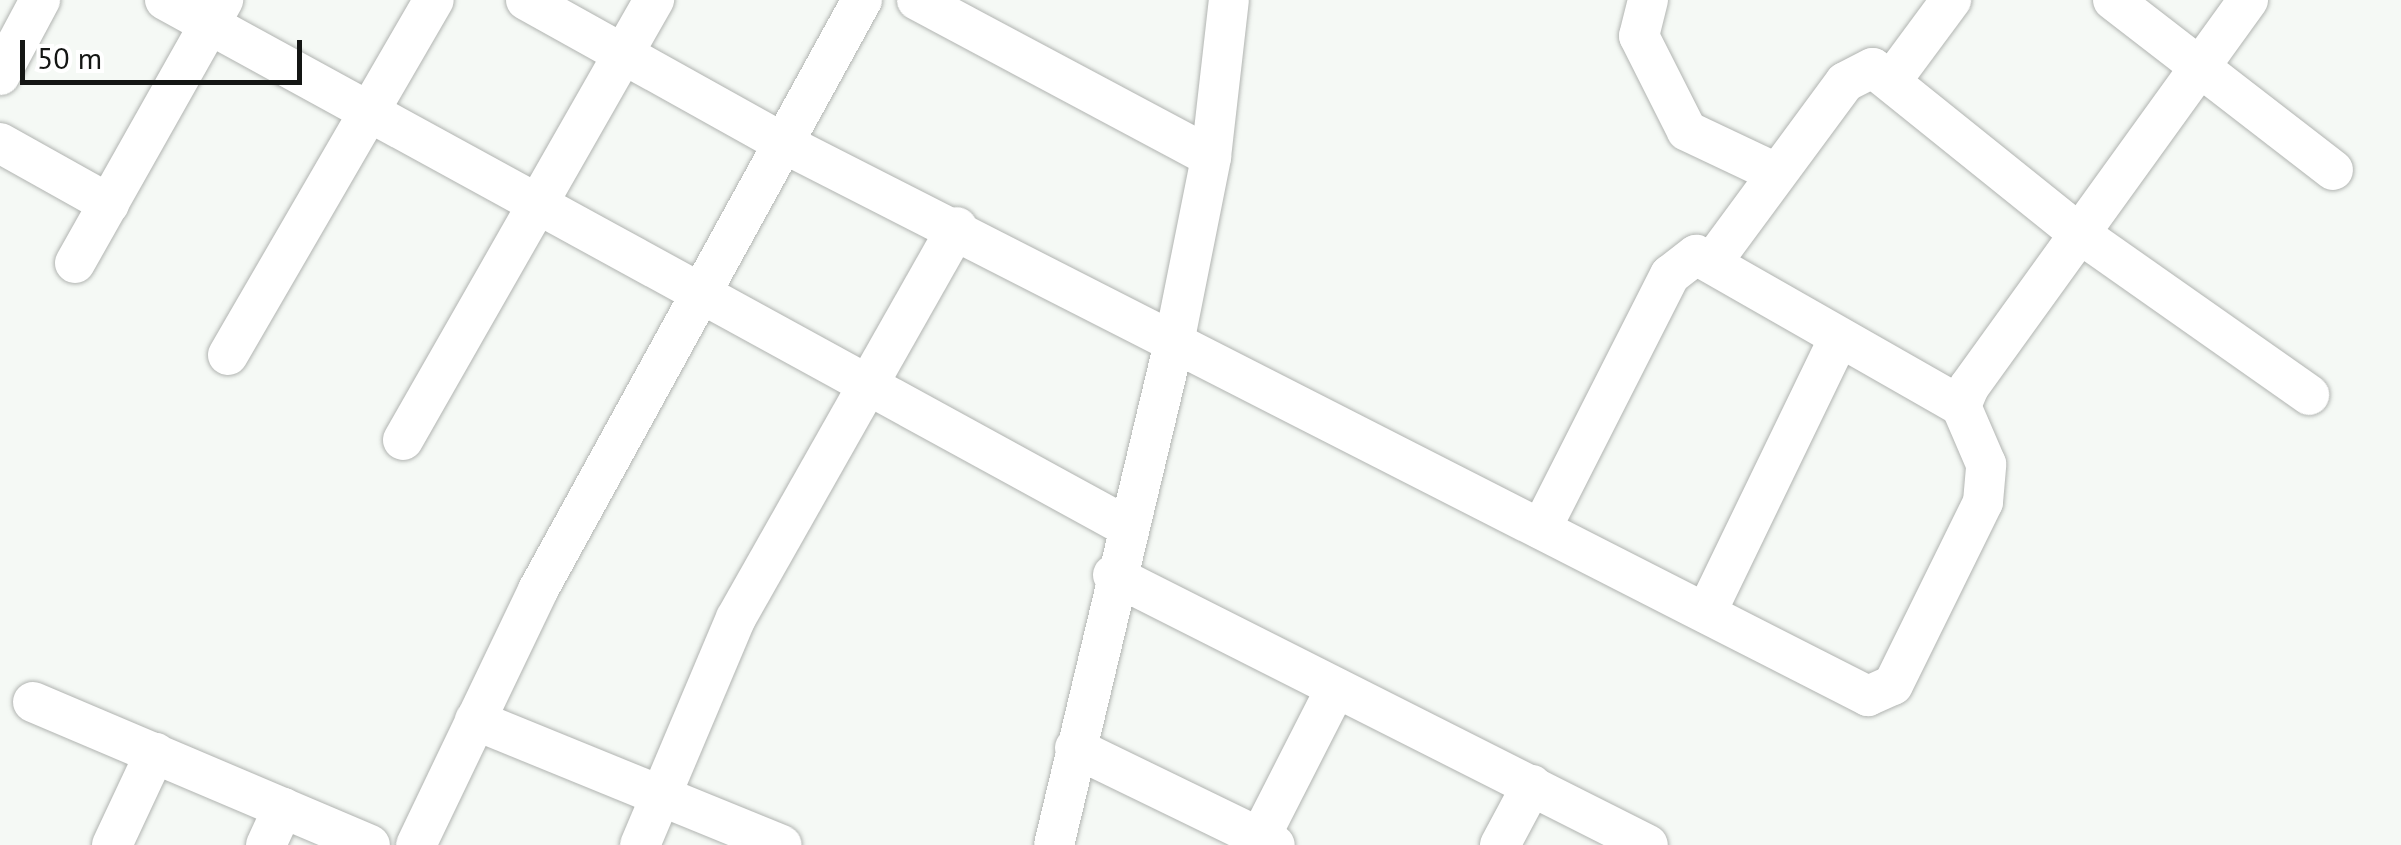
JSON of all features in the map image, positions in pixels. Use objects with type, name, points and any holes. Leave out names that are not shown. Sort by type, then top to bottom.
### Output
[{"type":"street","points":[[0,75],[40,0]]},
{"type":"street","points":[[165,0],[216,12],[370,111],[863,386],[1124,525]]},
{"type":"street","points":[[228,354],[434,0]]},
{"type":"street","points":[[526,0],[783,143],[957,227],[1174,343],[1868,696],[1883,695],[1989,481],[1961,406],[1839,338],[1712,260],[1682,260],[1670,275],[1541,529]]},
{"type":"street","points":[[404,440],[654,0]]},
{"type":"street","points":[[416,845],[475,720],[862,0]]},
{"type":"street","points":[[917,0],[1211,157]]},
{"type":"street","points":[[1054,845],[1124,525],[1174,343],[1211,157],[1229,0]]},
{"type":"street","points":[[1648,0],[1639,36],[1686,130],[1776,173]]},
{"type":"street","points":[[1894,77],[1951,0]]},
{"type":"street","points":[[2113,0],[2333,170]]},
{"type":"street","points":[[1961,406],[2076,231],[2248,0]]},
{"type":"street","points":[[76,263],[216,12]]},
{"type":"street","points":[[1712,260],[1858,70],[1894,77],[2076,231],[2310,394]]},
{"type":"street","points":[[0,143],[109,204]]},
{"type":"street","points":[[640,845],[736,618],[863,386],[957,227]]},
{"type":"street","points":[[1706,613],[1839,338]]},
{"type":"street","points":[[1113,576],[1648,845]]},
{"type":"street","points":[[1075,748],[1264,842],[1336,688]]},
{"type":"street","points":[[34,702],[370,845]]},
{"type":"street","points":[[475,720],[782,845]]},
{"type":"street","points":[[112,845],[154,753]]},
{"type":"street","points":[[1500,845],[1532,785]]},
{"type":"street","points":[[266,845],[283,808]]}]
